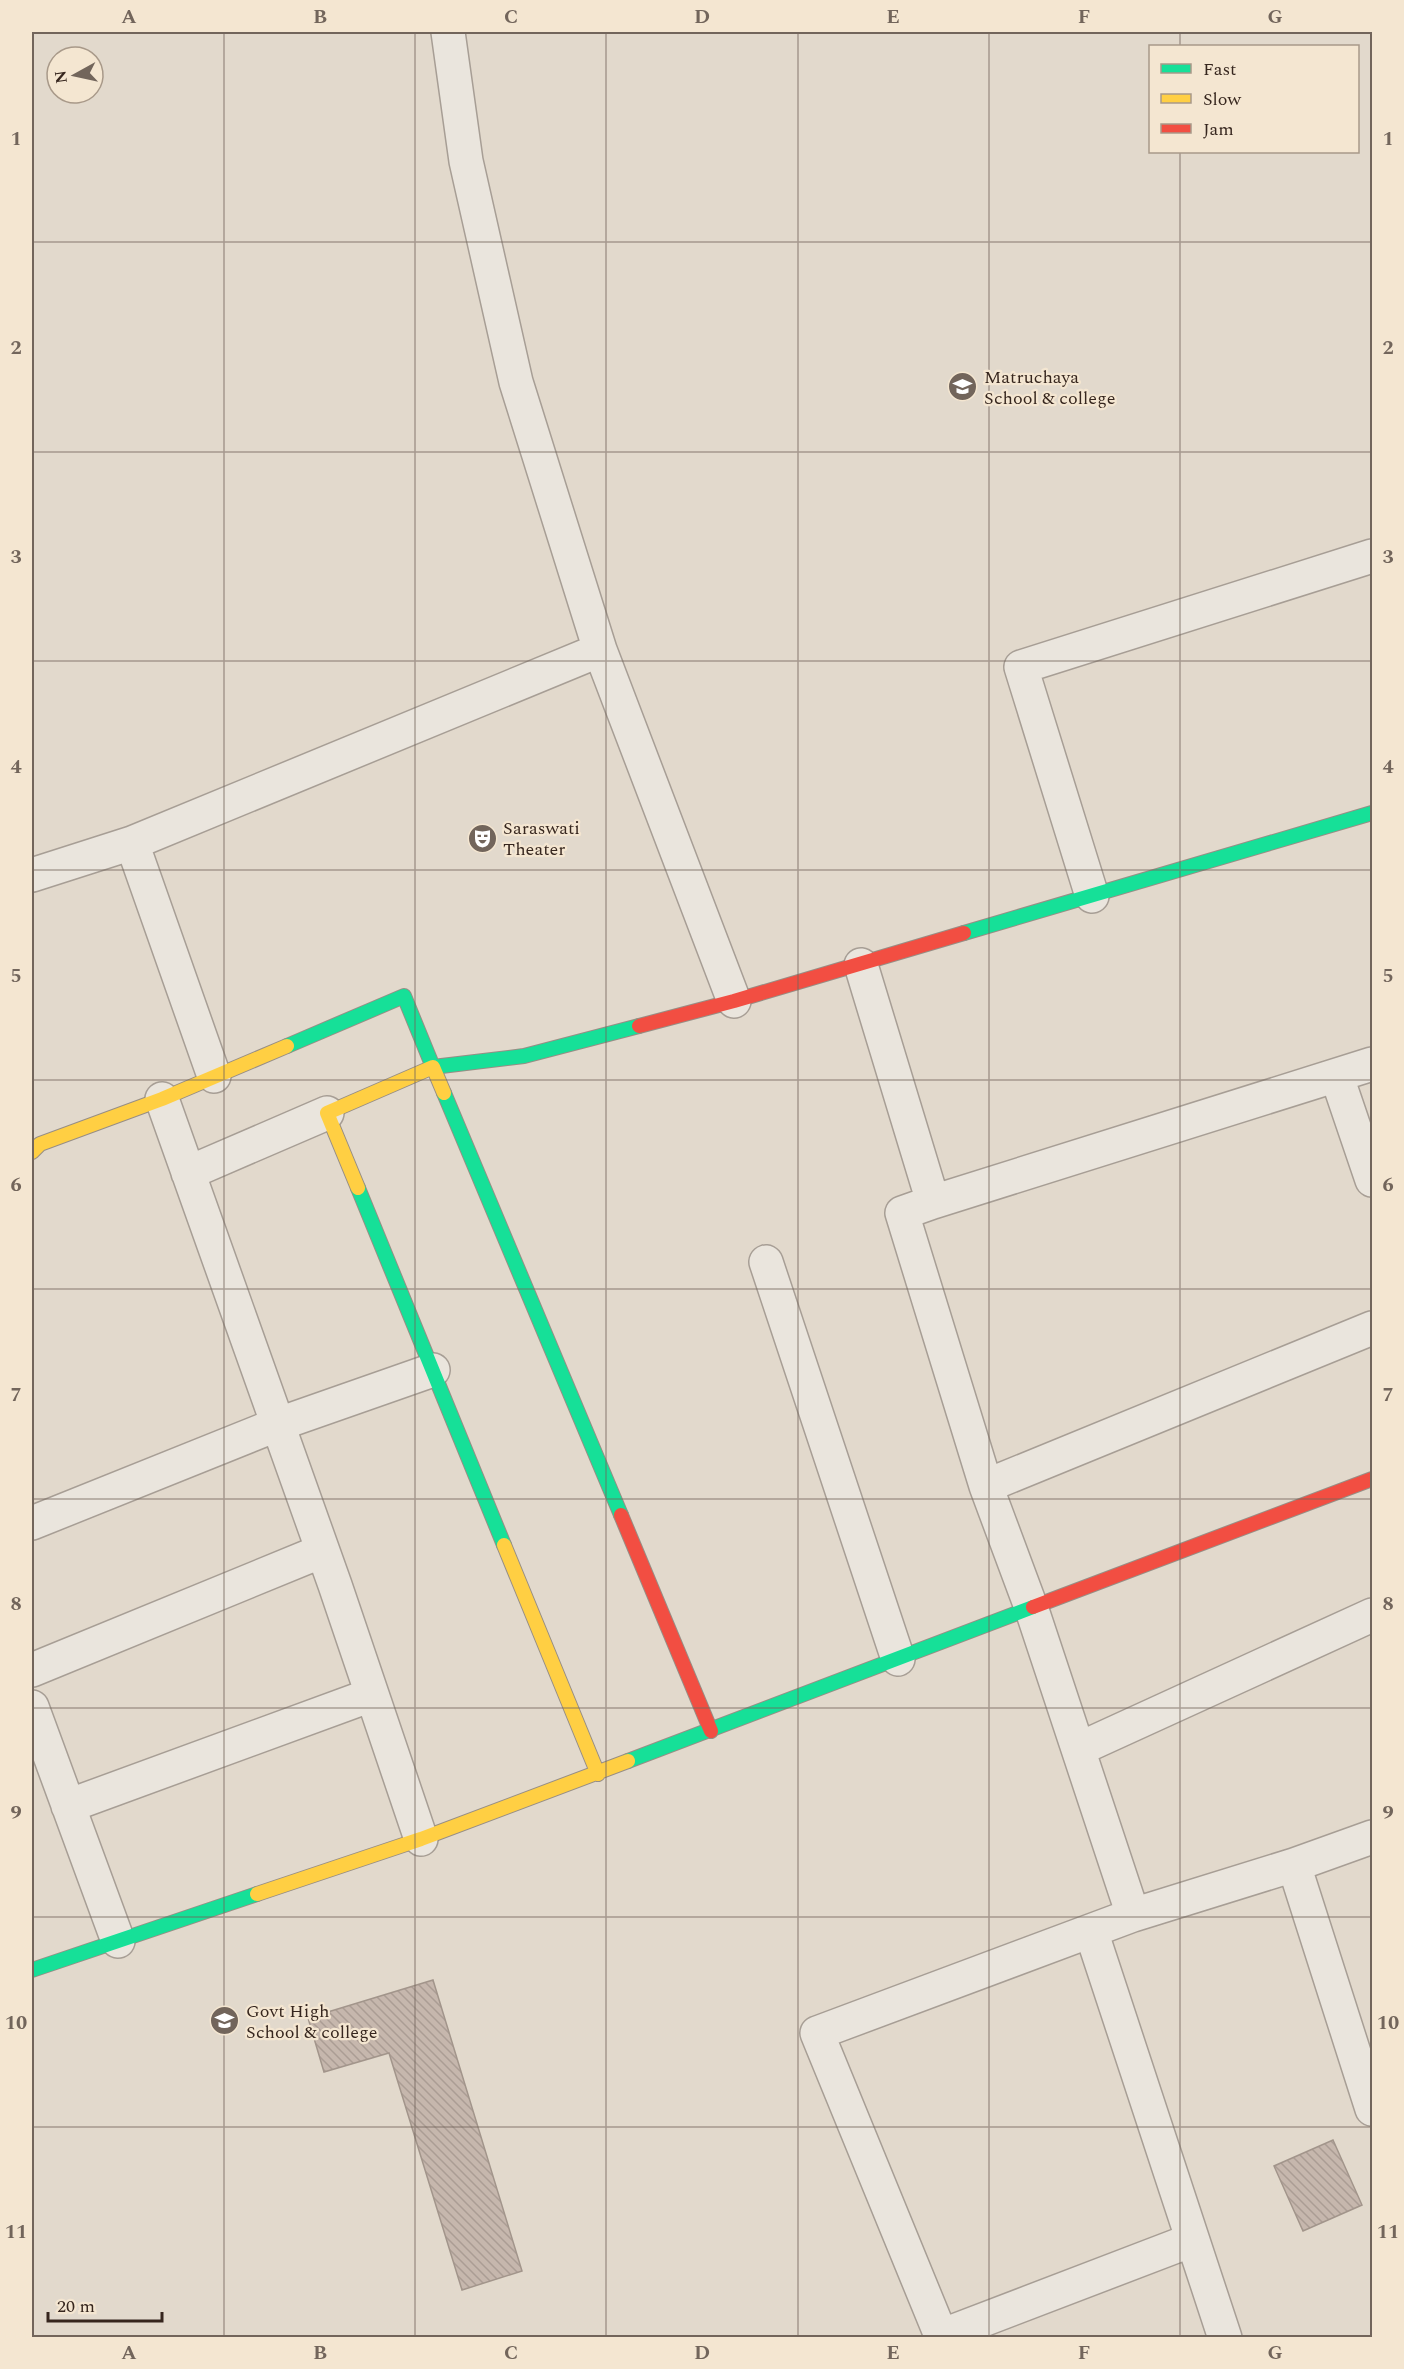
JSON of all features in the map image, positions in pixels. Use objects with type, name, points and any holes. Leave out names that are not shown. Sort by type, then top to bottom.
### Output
[{"type":"street","points":[[448,32],[466,161],[516,382],[600,650],[734,1001]]},
{"type":"street","points":[[1092,896],[1021,667],[1372,556]]},
{"type":"street","points":[[32,875],[132,843],[600,650]]},
{"type":"street","points":[[189,1173],[433,1067],[524,1056],[734,1001],[1372,813]]},
{"type":"street","points":[[132,843],[214,1076]]},
{"type":"street","points":[[861,965],[933,1202]]},
{"type":"street","points":[[32,1152],[40,1144],[162,1098],[404,996],[711,1731]]},
{"type":"street","points":[[1133,1915],[1031,1607],[986,1486],[903,1213],[1372,1064]]},
{"type":"street","points":[[1337,1077],[1372,1180]]},
{"type":"street","points":[[162,1098],[421,1839]]},
{"type":"street","points":[[327,1113],[598,1774]]},
{"type":"street","points":[[766,1262],[898,1659]]},
{"type":"street","points":[[986,1486],[1372,1328]]},
{"type":"street","points":[[32,1523],[276,1425],[433,1370]]},
{"type":"street","points":[[32,1970],[421,1839],[598,1774],[1031,1607],[1372,1479]]},
{"type":"street","points":[[32,1670],[322,1551]]},
{"type":"street","points":[[1079,1749],[1372,1615]]},
{"type":"street","points":[[68,1806],[371,1695]]},
{"type":"street","points":[[32,1707],[118,1941]]},
{"type":"street","points":[[1192,2240],[941,2337],[817,2033],[1133,1915],[1294,1865],[1372,1837]]},
{"type":"street","points":[[1294,1865],[1372,2109]]},
{"type":"street","points":[[1091,1931],[1225,2337]]},
{"type":"building","points":[[433,1980],[522,2271],[462,2290],[389,2053],[324,2072],[308,2018]]},
{"type":"building","points":[[1333,2140],[1362,2205],[1303,2231],[1274,2166]]},
{"type":"traffic: fast","points":[[964,933],[1372,813]]},
{"type":"traffic: fast","points":[[287,1046],[404,996],[433,1067],[524,1056],[639,1026]]},
{"type":"traffic: fast","points":[[444,1093],[621,1515]]},
{"type":"traffic: fast","points":[[358,1188],[504,1545]]},
{"type":"traffic: fast","points":[[628,1761],[1033,1607]]},
{"type":"traffic: fast","points":[[32,1970],[257,1894]]},
{"type":"traffic: slow","points":[[32,1152],[40,1144],[162,1099],[287,1046]]},
{"type":"traffic: slow","points":[[358,1188],[327,1113],[433,1067],[444,1093]]},
{"type":"traffic: slow","points":[[504,1545],[598,1774]]},
{"type":"traffic: slow","points":[[257,1894],[421,1839],[628,1761]]},
{"type":"traffic: jam","points":[[639,1026],[734,1001],[964,933]]},
{"type":"traffic: jam","points":[[1033,1607],[1372,1479]]},
{"type":"traffic: jam","points":[[621,1515],[711,1731]]},
{"type":"place","name":"Matruchaya School & college","points":[[963,387]]},
{"type":"place","name":"Saraswati Theater","points":[[482,838]]},
{"type":"place","name":"Govt High School & college","points":[[225,2021]]}]
